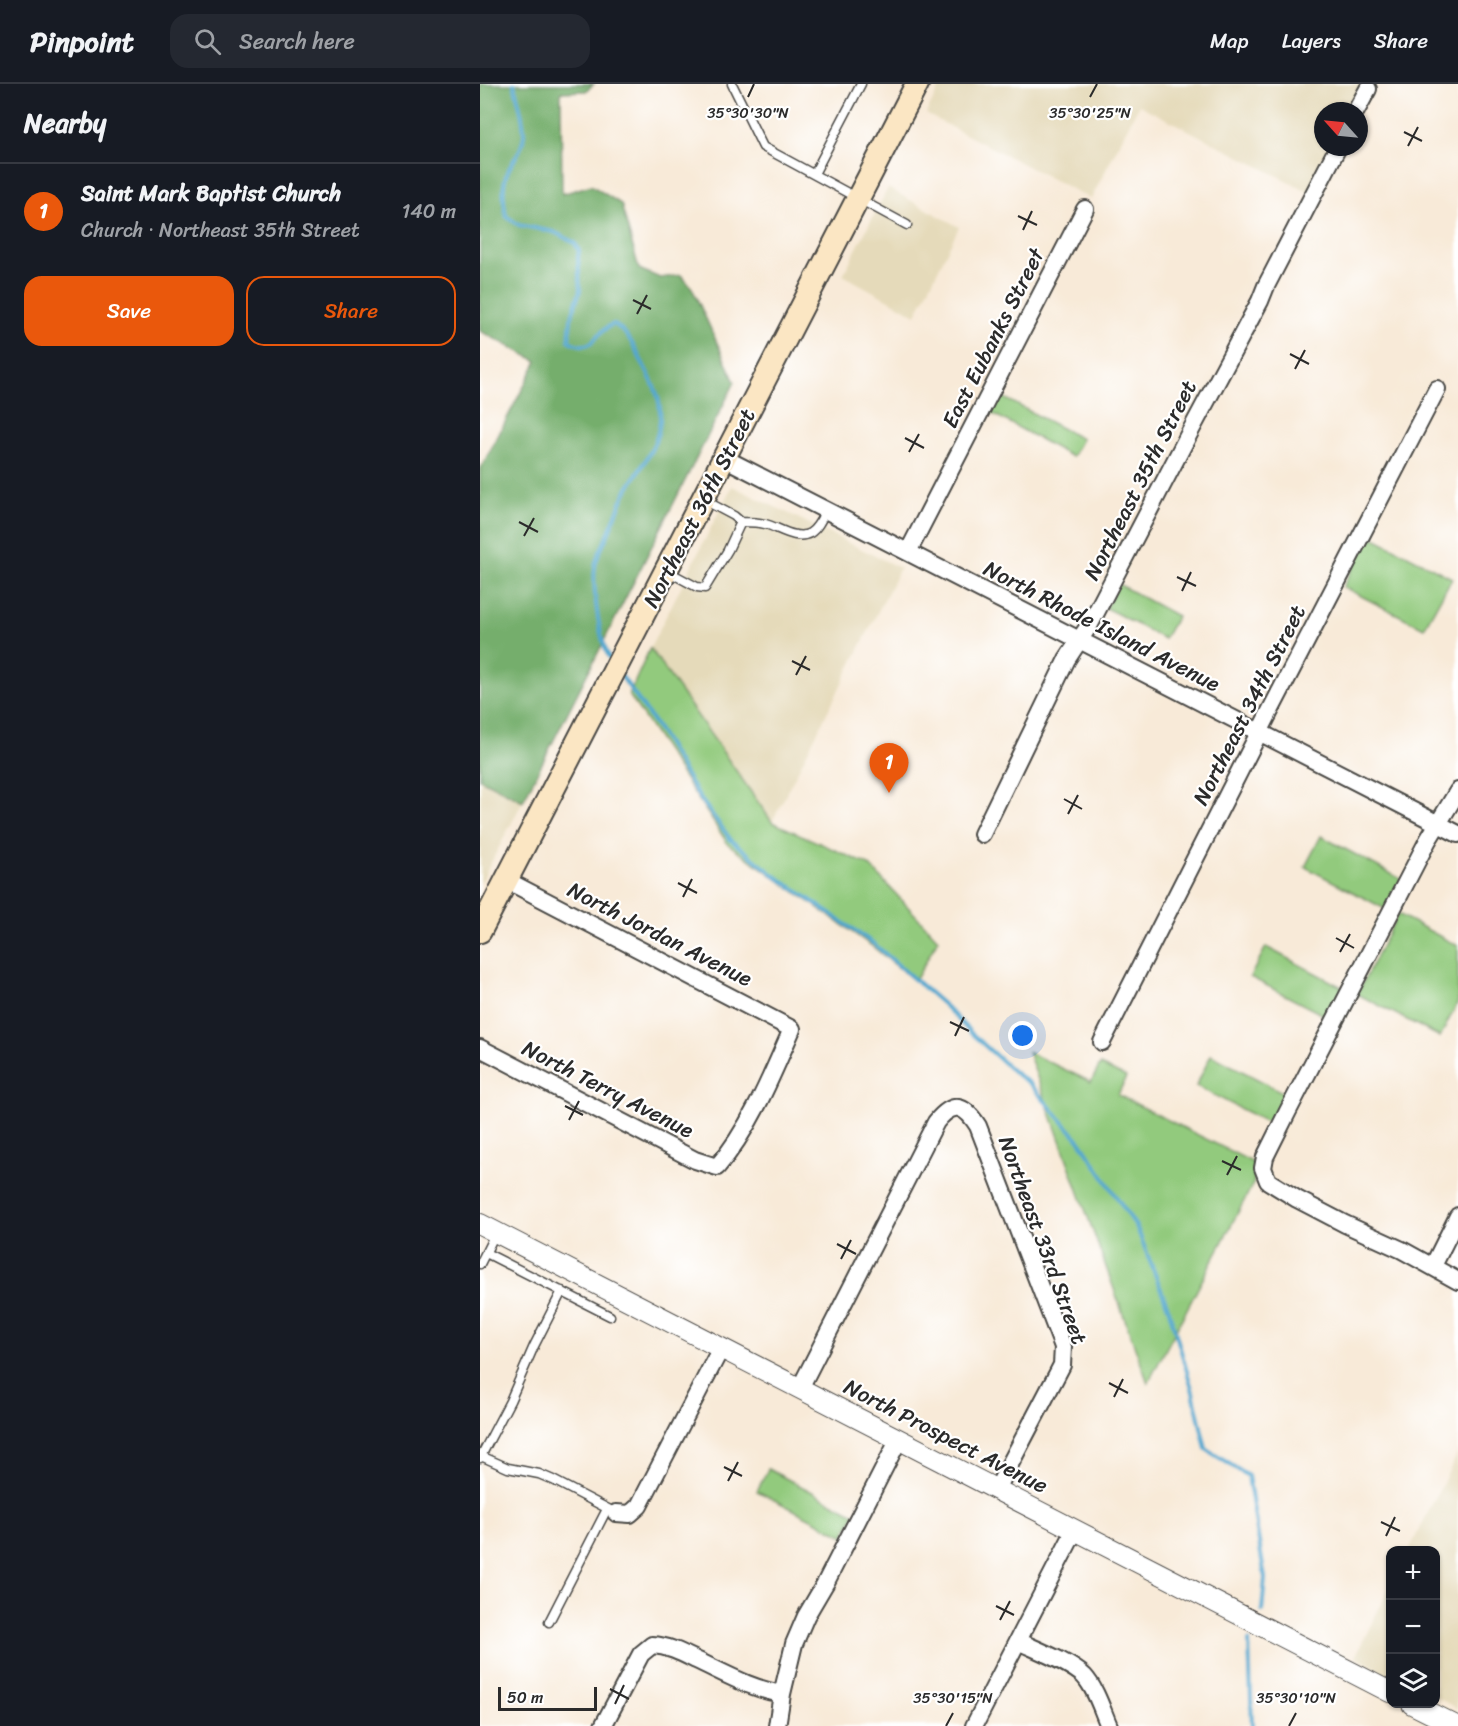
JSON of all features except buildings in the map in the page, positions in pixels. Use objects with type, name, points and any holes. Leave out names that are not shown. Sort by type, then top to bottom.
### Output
[{"type":"main road","name":"Northeast 36th Street","points":[[480,931],[917,84]]},
{"type":"street","points":[[1361,102],[1368,89]]},
{"type":"street","name":"Northeast 35th Street","points":[[982,834],[1067,660],[1090,624],[1136,540],[1172,465],[1260,302],[1266,286],[1333,156]]},
{"type":"street","name":"East Eubanks Street","points":[[908,552],[1085,209]]},
{"type":"street","name":"Northeast 34th Street","points":[[1102,1042],[1259,732],[1437,389]]},
{"type":"street","name":"North Rhode Island Avenue","points":[[724,458],[1458,834]]},
{"type":"street","points":[[1458,791],[1428,840],[1288,1111],[1266,1157],[1263,1173],[1268,1181],[1297,1199],[1458,1281]]},
{"type":"street","name":"North Jordan Avenue","points":[[506,880],[792,1029],[778,1062],[734,1147],[717,1167]]},
{"type":"street","name":"North Terry Avenue","points":[[480,1048],[695,1160],[717,1167]]},
{"type":"street","name":"Northeast 33rd Street","points":[[800,1388],[936,1122],[944,1112],[958,1107],[971,1115],[978,1126],[1063,1347],[1062,1365],[997,1489]]},
{"type":"street","points":[[1432,1266],[1458,1216]]},
{"type":"street","name":"North Prospect Avenue","points":[[488,1228],[1386,1690]]},
{"type":"street","points":[[611,1511],[630,1514],[639,1506],[721,1348]]},
{"type":"street","points":[[777,1726],[794,1644],[806,1616],[826,1582],[899,1439]]},
{"type":"street","points":[[974,1726],[1075,1530]]},
{"type":"street","points":[[1018,1641],[1084,1676],[1092,1687],[1109,1726]]},
{"type":"street","points":[[603,1726],[641,1654],[652,1645],[662,1645],[677,1650],[750,1686],[782,1694]]},
{"type":"street","points":[[1419,1708],[1444,1723]]},
{"type":"lane","points":[[732,84],[762,147],[907,225]]},
{"type":"lane","points":[[814,174],[861,84]]},
{"type":"lane","points":[[703,500],[741,522],[766,524],[802,536],[814,530],[826,510]]},
{"type":"lane","points":[[666,571],[705,588],[728,550],[741,522]]},
{"type":"lane","points":[[480,1264],[486,1253],[488,1228]]},
{"type":"lane","points":[[486,1253],[610,1316]]},
{"type":"lane","points":[[549,1622],[611,1511],[553,1480],[538,1474],[508,1468],[481,1457],[562,1291]]},
{"type":"shaded area","points":[[941,84],[1371,84],[1362,102],[1314,102],[1314,156],[1334,156],[1315,195],[1139,105],[1091,199],[926,114]]},
{"type":"shaded area","points":[[888,188],[959,227],[916,315],[843,275]]},
{"type":"shaded area","points":[[732,486],[900,568],[772,822],[650,648]]},
{"type":"shaded area","points":[[480,779],[523,801],[480,884]]},
{"type":"shaded area","points":[[1458,1453],[1458,1709],[1440,1699],[1440,1546],[1411,1546]]},
{"type":"shaded area","points":[[1386,1594],[1386,1673],[1355,1657]]},
{"type":"green space","points":[[480,84],[594,84],[586,91],[561,92],[562,194],[591,185],[621,204],[639,269],[660,278],[681,275],[692,288],[735,382],[523,801],[480,779],[480,470],[537,361],[480,331]]},
{"type":"green space","points":[[997,394],[1082,439],[1072,457],[988,411]]},
{"type":"green space","points":[[1369,535],[1452,578],[1424,628],[1343,587]]},
{"type":"green space","points":[[1118,584],[1177,616],[1164,639],[1106,608]]},
{"type":"green space","points":[[650,648],[772,822],[869,865],[938,939],[915,981],[873,947],[728,844],[629,695]]},
{"type":"green space","points":[[1321,836],[1401,879],[1385,909],[1305,867]]},
{"type":"green space","points":[[1398,914],[1458,946],[1458,1002],[1440,1037],[1357,994]]},
{"type":"green space","points":[[1266,947],[1344,988],[1329,1018],[1250,977]]},
{"type":"green space","points":[[1028,1052],[1091,1082],[1100,1065],[1126,1077],[1118,1095],[1254,1163],[1254,1182],[1148,1383]]},
{"type":"green space","points":[[1211,1055],[1292,1097],[1276,1127],[1196,1086]]},
{"type":"green space","points":[[768,1469],[855,1514],[844,1536],[757,1491]]},
{"type":"waterway","points":[[514,84],[524,135],[521,147],[504,183],[506,216],[519,225],[554,232],[575,243],[579,251],[580,290],[571,319],[569,341],[585,345],[614,324],[633,345],[658,396],[660,420],[656,439],[648,457],[624,495],[596,562],[597,612],[603,641],[611,660]]},
{"type":"waterway","points":[[620,674],[655,724],[699,797],[731,840],[774,875],[874,944],[945,1006],[1015,1073],[1029,1083],[1080,1141],[1137,1228],[1169,1310],[1193,1392],[1206,1449],[1248,1476],[1265,1578],[1262,1611]]},
{"type":"waterway","points":[[1249,1641],[1252,1726]]},
{"type":"place","name":"Saint Mark Baptist Church","points":[[889,793]]}]
